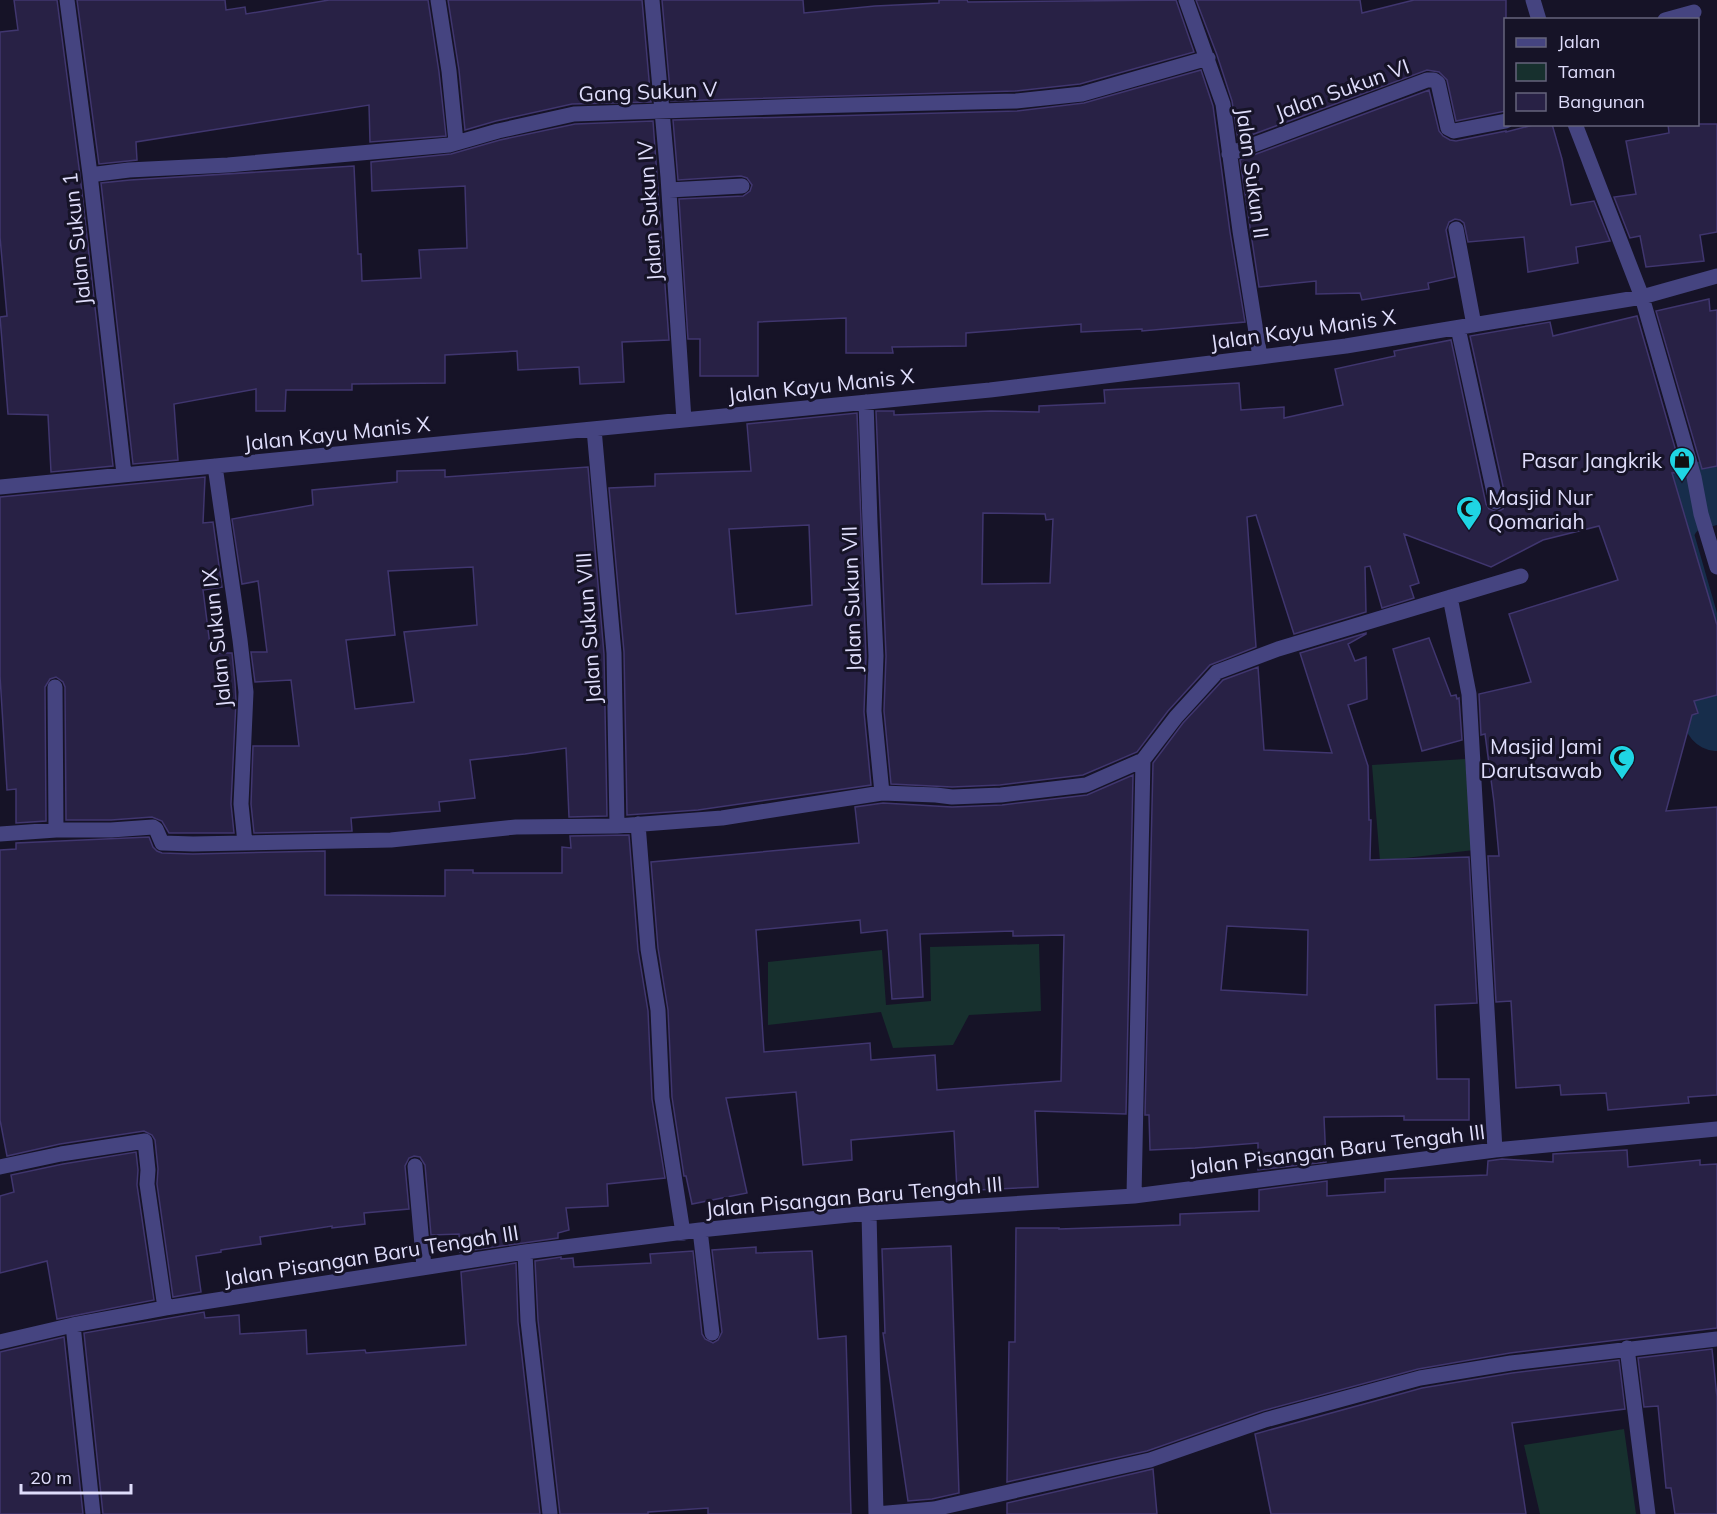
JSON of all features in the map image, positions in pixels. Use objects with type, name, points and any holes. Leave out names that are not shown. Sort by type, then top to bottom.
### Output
[{"type":"street","name":"Jalan Sukun 1","points":[[68,0],[124,474]]},
{"type":"street","points":[[438,0],[456,141]]},
{"type":"street","name":"Jalan Sukun IV","points":[[652,0],[669,190],[684,420]]},
{"type":"street","name":"Jalan Sukun II","points":[[1186,0],[1223,104],[1260,357]]},
{"type":"street","points":[[1533,0],[1538,18]]},
{"type":"street","points":[[1672,18],[1694,12]]},
{"type":"street","name":"Gang Sukun V","points":[[90,174],[228,165],[449,145],[456,141],[574,114],[1016,101],[1082,94],[1208,58]]},
{"type":"street","name":"Jalan Sukun VI","points":[[1230,154],[1427,80],[1434,80],[1438,83],[1448,128],[1454,131],[1504,121]]},
{"type":"street","points":[[1576,126],[1642,297],[1694,477],[1701,514],[1717,567]]},
{"type":"street","points":[[669,190],[742,186]]},
{"type":"street","points":[[1456,229],[1474,325]]},
{"type":"street","name":"Jalan Kayu Manis X","points":[[0,487],[990,390],[1260,357],[1346,346],[1642,297],[1717,276]]},
{"type":"street","points":[[1458,328],[1496,502]]},
{"type":"street","name":"Jalan Sukun VII","points":[[867,402],[876,656],[874,711],[882,793]]},
{"type":"street","name":"Jalan Sukun VIII","points":[[594,429],[614,653],[617,826]]},
{"type":"street","name":"Jalan Sukun IX","points":[[215,466],[246,692],[241,804],[245,843]]},
{"type":"street","points":[[0,834],[153,827],[162,843],[391,840],[516,827],[617,826],[722,818],[882,793],[952,797],[1001,795],[1086,785],[1143,760],[1176,717],[1217,672],[1278,649],[1521,576]]},
{"type":"street","points":[[1450,597],[1469,693],[1495,1150]]},
{"type":"street","points":[[55,687],[56,830]]},
{"type":"street","points":[[1134,1196],[1143,760]]},
{"type":"street","points":[[638,824],[648,948],[658,1010],[662,1098],[682,1233]]},
{"type":"street","name":"Jalan Pisangan Baru Tengah III","points":[[0,1342],[73,1325],[165,1308],[525,1252],[700,1230],[869,1213],[1134,1196],[1495,1150],[1717,1129]]},
{"type":"street","points":[[0,1167],[61,1154],[145,1141],[147,1184],[165,1308]]},
{"type":"street","points":[[415,1166],[424,1267]]},
{"type":"street","points":[[869,1213],[876,1514],[934,1509],[1150,1460],[1265,1420],[1420,1378],[1511,1363],[1717,1338]]},
{"type":"street","points":[[700,1230],[712,1333]]},
{"type":"street","points":[[525,1252],[528,1321],[550,1514]]},
{"type":"street","points":[[73,1325],[93,1514]]},
{"type":"street","points":[[1627,1348],[1648,1514]]},
{"type":"green space","points":[[1465,759],[1474,850],[1380,861],[1372,765]]},
{"type":"green space","points":[[1039,944],[1041,1011],[969,1015],[953,1045],[893,1048],[881,1012],[768,1025],[768,962],[882,950],[886,1005],[931,1001],[930,947]]},
{"type":"green space","points":[[1624,1429],[1636,1514],[1540,1514],[1524,1445]]},
{"type":"building","points":[[14,0],[57,0],[80,175],[113,466],[51,472],[48,415],[8,414],[0,317],[7,316],[0,237],[0,32],[18,30]]},
{"type":"building","points":[[77,0],[225,0],[226,10],[245,7],[246,14],[329,0],[428,0],[446,136],[370,142],[369,105],[136,142],[137,160],[99,164]]},
{"type":"building","points":[[448,0],[642,0],[651,102],[572,104],[465,130],[459,70]]},
{"type":"building","points":[[662,0],[803,0],[804,13],[939,3],[939,0],[967,0],[968,2],[1176,0],[1194,52],[1080,84],[1015,91],[671,101]]},
{"type":"building","points":[[1196,0],[1360,0],[1362,13],[1414,0],[1506,0],[1504,111],[1456,121],[1447,80],[1439,72],[1427,70],[1238,140],[1232,101]]},
{"type":"building","points":[[1201,70],[1213,106],[1245,322],[1142,331],[1142,329],[1081,332],[1081,324],[966,333],[966,346],[892,347],[893,353],[846,353],[846,318],[758,322],[758,376],[700,376],[700,339],[688,339],[679,199],[743,196],[750,191],[752,185],[747,178],[741,176],[678,180],[673,120],[1017,111],[1084,103]]},
{"type":"building","points":[[1429,90],[1439,131],[1450,140],[1456,141],[1529,126],[1553,126],[1571,205],[1594,201],[1610,241],[1576,247],[1578,263],[1528,272],[1524,237],[1468,242],[1464,223],[1455,219],[1449,222],[1446,230],[1455,277],[1428,283],[1429,289],[1362,300],[1360,293],[1316,294],[1316,281],[1259,287],[1240,160]]},
{"type":"building","points":[[653,121],[669,340],[622,342],[624,382],[580,384],[579,367],[518,370],[517,351],[445,355],[445,383],[352,384],[352,390],[286,390],[285,411],[256,411],[256,389],[174,404],[178,460],[133,464],[101,183],[354,166],[358,254],[361,254],[362,281],[421,278],[419,250],[467,248],[465,186],[372,191],[371,162],[451,154],[500,140],[575,124]]},
{"type":"building","points":[[1717,124],[1717,232],[1700,235],[1704,261],[1646,267],[1640,236],[1630,238],[1614,197],[1636,194],[1626,141],[1669,133],[1668,126]]},
{"type":"building","points":[[1709,299],[1710,311],[1717,310],[1717,466],[1702,469],[1656,311]]},
{"type":"building","points":[[1637,316],[1682,472],[1672,473],[1717,625],[1717,695],[1694,701],[1698,713],[1692,715],[1666,811],[1717,807],[1717,1095],[1688,1097],[1689,1103],[1608,1110],[1606,1093],[1561,1095],[1560,1085],[1516,1088],[1511,1001],[1496,1002],[1488,856],[1499,856],[1485,734],[1481,735],[1479,694],[1531,682],[1509,614],[1618,580],[1599,526],[1543,540],[1491,567],[1404,534],[1419,583],[1410,586],[1414,598],[1382,608],[1370,566],[1365,567],[1366,612],[1294,634],[1256,515],[1247,517],[1256,647],[1210,665],[1168,711],[1137,752],[1083,775],[1000,785],[952,787],[891,784],[884,711],[886,656],[876,411],[894,411],[894,415],[991,411],[1039,412],[1039,406],[1105,403],[1104,390],[1239,383],[1241,410],[1284,407],[1284,418],[1343,405],[1335,369],[1395,356],[1394,351],[1451,340],[1486,504],[1489,509],[1497,512],[1503,509],[1506,500],[1470,336],[1550,322],[1553,336]],"holes":[[[983,513],[1045,514],[1046,520],[1053,519],[1050,583],[982,584]]]},
{"type":"building","points":[[857,413],[866,656],[864,712],[871,785],[698,810],[627,815],[624,652],[609,488],[655,486],[655,474],[751,471],[747,424]],"holes":[[[809,525],[812,605],[736,614],[729,529]]]},
{"type":"building","points":[[588,467],[604,654],[607,816],[569,817],[566,748],[470,760],[475,798],[439,802],[440,811],[351,818],[352,831],[254,833],[251,804],[253,746],[299,746],[291,680],[255,682],[251,652],[267,652],[258,581],[242,584],[232,519],[313,505],[312,490],[397,482],[397,471],[445,470],[445,477]],"holes":[[[473,567],[477,625],[404,632],[414,702],[355,709],[346,640],[395,635],[388,571]]]},
{"type":"building","points":[[205,477],[203,523],[213,522],[222,587],[203,590],[211,653],[232,653],[235,683],[231,804],[234,833],[169,833],[162,821],[152,817],[66,820],[65,687],[63,682],[56,677],[50,679],[45,687],[46,821],[16,823],[16,789],[7,790],[0,676],[0,497]]},
{"type":"building","points":[[1366,633],[1348,644],[1355,661],[1366,657],[1367,699],[1348,705],[1368,766],[1369,820],[1371,820],[1370,860],[1469,857],[1477,1003],[1435,1005],[1437,1079],[1469,1079],[1469,1120],[1404,1120],[1404,1116],[1324,1117],[1326,1162],[1258,1170],[1258,1143],[1150,1150],[1149,1115],[1145,1115],[1153,763],[1183,723],[1223,680],[1258,667],[1264,750],[1332,753],[1300,653]],"holes":[[[1227,926],[1308,930],[1307,995],[1221,990]]]},
{"type":"building","points":[[1429,638],[1451,696],[1456,695],[1457,699],[1459,698],[1462,740],[1422,751],[1393,649]]},
{"type":"building","points":[[1133,775],[1126,1114],[1035,1111],[1038,1187],[957,1191],[954,1131],[851,1140],[852,1160],[803,1165],[796,1092],[726,1098],[747,1193],[692,1204],[686,1176],[684,1176],[672,1097],[668,1010],[658,948],[651,862],[859,843],[855,807],[883,803],[952,807],[1002,805],[1087,795]],"holes":[[[860,920],[861,933],[887,930],[892,999],[923,997],[920,934],[1013,931],[1013,936],[1064,935],[1061,1081],[937,1090],[935,1055],[871,1060],[870,1043],[764,1052],[756,930]]]},
{"type":"building","points":[[629,835],[638,950],[648,1011],[652,1099],[665,1178],[607,1184],[608,1206],[566,1208],[569,1230],[558,1233],[558,1238],[460,1252],[459,1234],[431,1235],[425,1165],[420,1157],[414,1156],[409,1158],[405,1166],[409,1209],[364,1213],[365,1224],[332,1228],[332,1226],[260,1237],[261,1244],[196,1256],[201,1292],[173,1297],[157,1184],[155,1140],[152,1135],[144,1131],[60,1144],[7,1156],[0,1120],[0,850],[16,849],[16,843],[149,837],[153,847],[162,853],[325,851],[325,895],[445,896],[445,870],[473,870],[473,873],[562,873],[562,847],[571,848],[570,836]]},
{"type":"building","points":[[1627,1150],[1628,1167],[1700,1160],[1700,1165],[1717,1164],[1717,1328],[1510,1353],[1418,1369],[1262,1411],[1147,1451],[1007,1482],[1009,1342],[1015,1342],[1016,1228],[1180,1225],[1180,1214],[1259,1211],[1259,1190],[1327,1181],[1327,1196],[1385,1192],[1385,1179],[1487,1175],[1488,1161],[1502,1159],[1553,1162],[1553,1154]]},
{"type":"building","points":[[136,1152],[137,1185],[154,1300],[57,1319],[47,1261],[0,1273],[0,1196],[14,1192],[11,1175]]},
{"type":"building","points":[[951,1246],[959,1493],[908,1501],[883,1333],[885,1333],[882,1249]]},
{"type":"building","points":[[756,1247],[756,1253],[812,1251],[818,1339],[846,1336],[851,1514],[708,1514],[708,1508],[648,1512],[648,1514],[560,1514],[538,1320],[535,1261],[561,1257],[561,1259],[573,1258],[574,1267],[651,1263],[650,1254],[693,1251],[702,1334],[705,1339],[713,1343],[718,1340],[722,1332],[712,1250]]},
{"type":"building","points":[[516,1263],[518,1322],[540,1514],[103,1514],[84,1333],[204,1312],[205,1318],[239,1315],[240,1334],[306,1330],[307,1354],[365,1350],[366,1353],[466,1345],[461,1272]]},
{"type":"building","points":[[64,1337],[83,1514],[0,1514],[0,1352]]},
{"type":"building","points":[[1712,1349],[1717,1397],[1717,1514],[1675,1514],[1671,1488],[1666,1488],[1658,1406],[1644,1407],[1638,1358]]},
{"type":"building","points":[[1619,1360],[1625,1409],[1512,1423],[1526,1514],[1271,1514],[1255,1434],[1422,1388],[1512,1373]]},
{"type":"building","points":[[1153,1469],[1157,1514],[1007,1514],[1007,1503]]},
{"type":"waterway","points":[[1717,491],[1681,500],[1669,513],[1659,531],[1687,628],[1717,718]]},
{"type":"place","name":"Pasar Jangkrik","points":[[1682,483]]},
{"type":"place","name":"Masjid Nur Qomariah","points":[[1469,532]]},
{"type":"place","name":"Masjid Jami Darutsawab","points":[[1622,781]]}]
